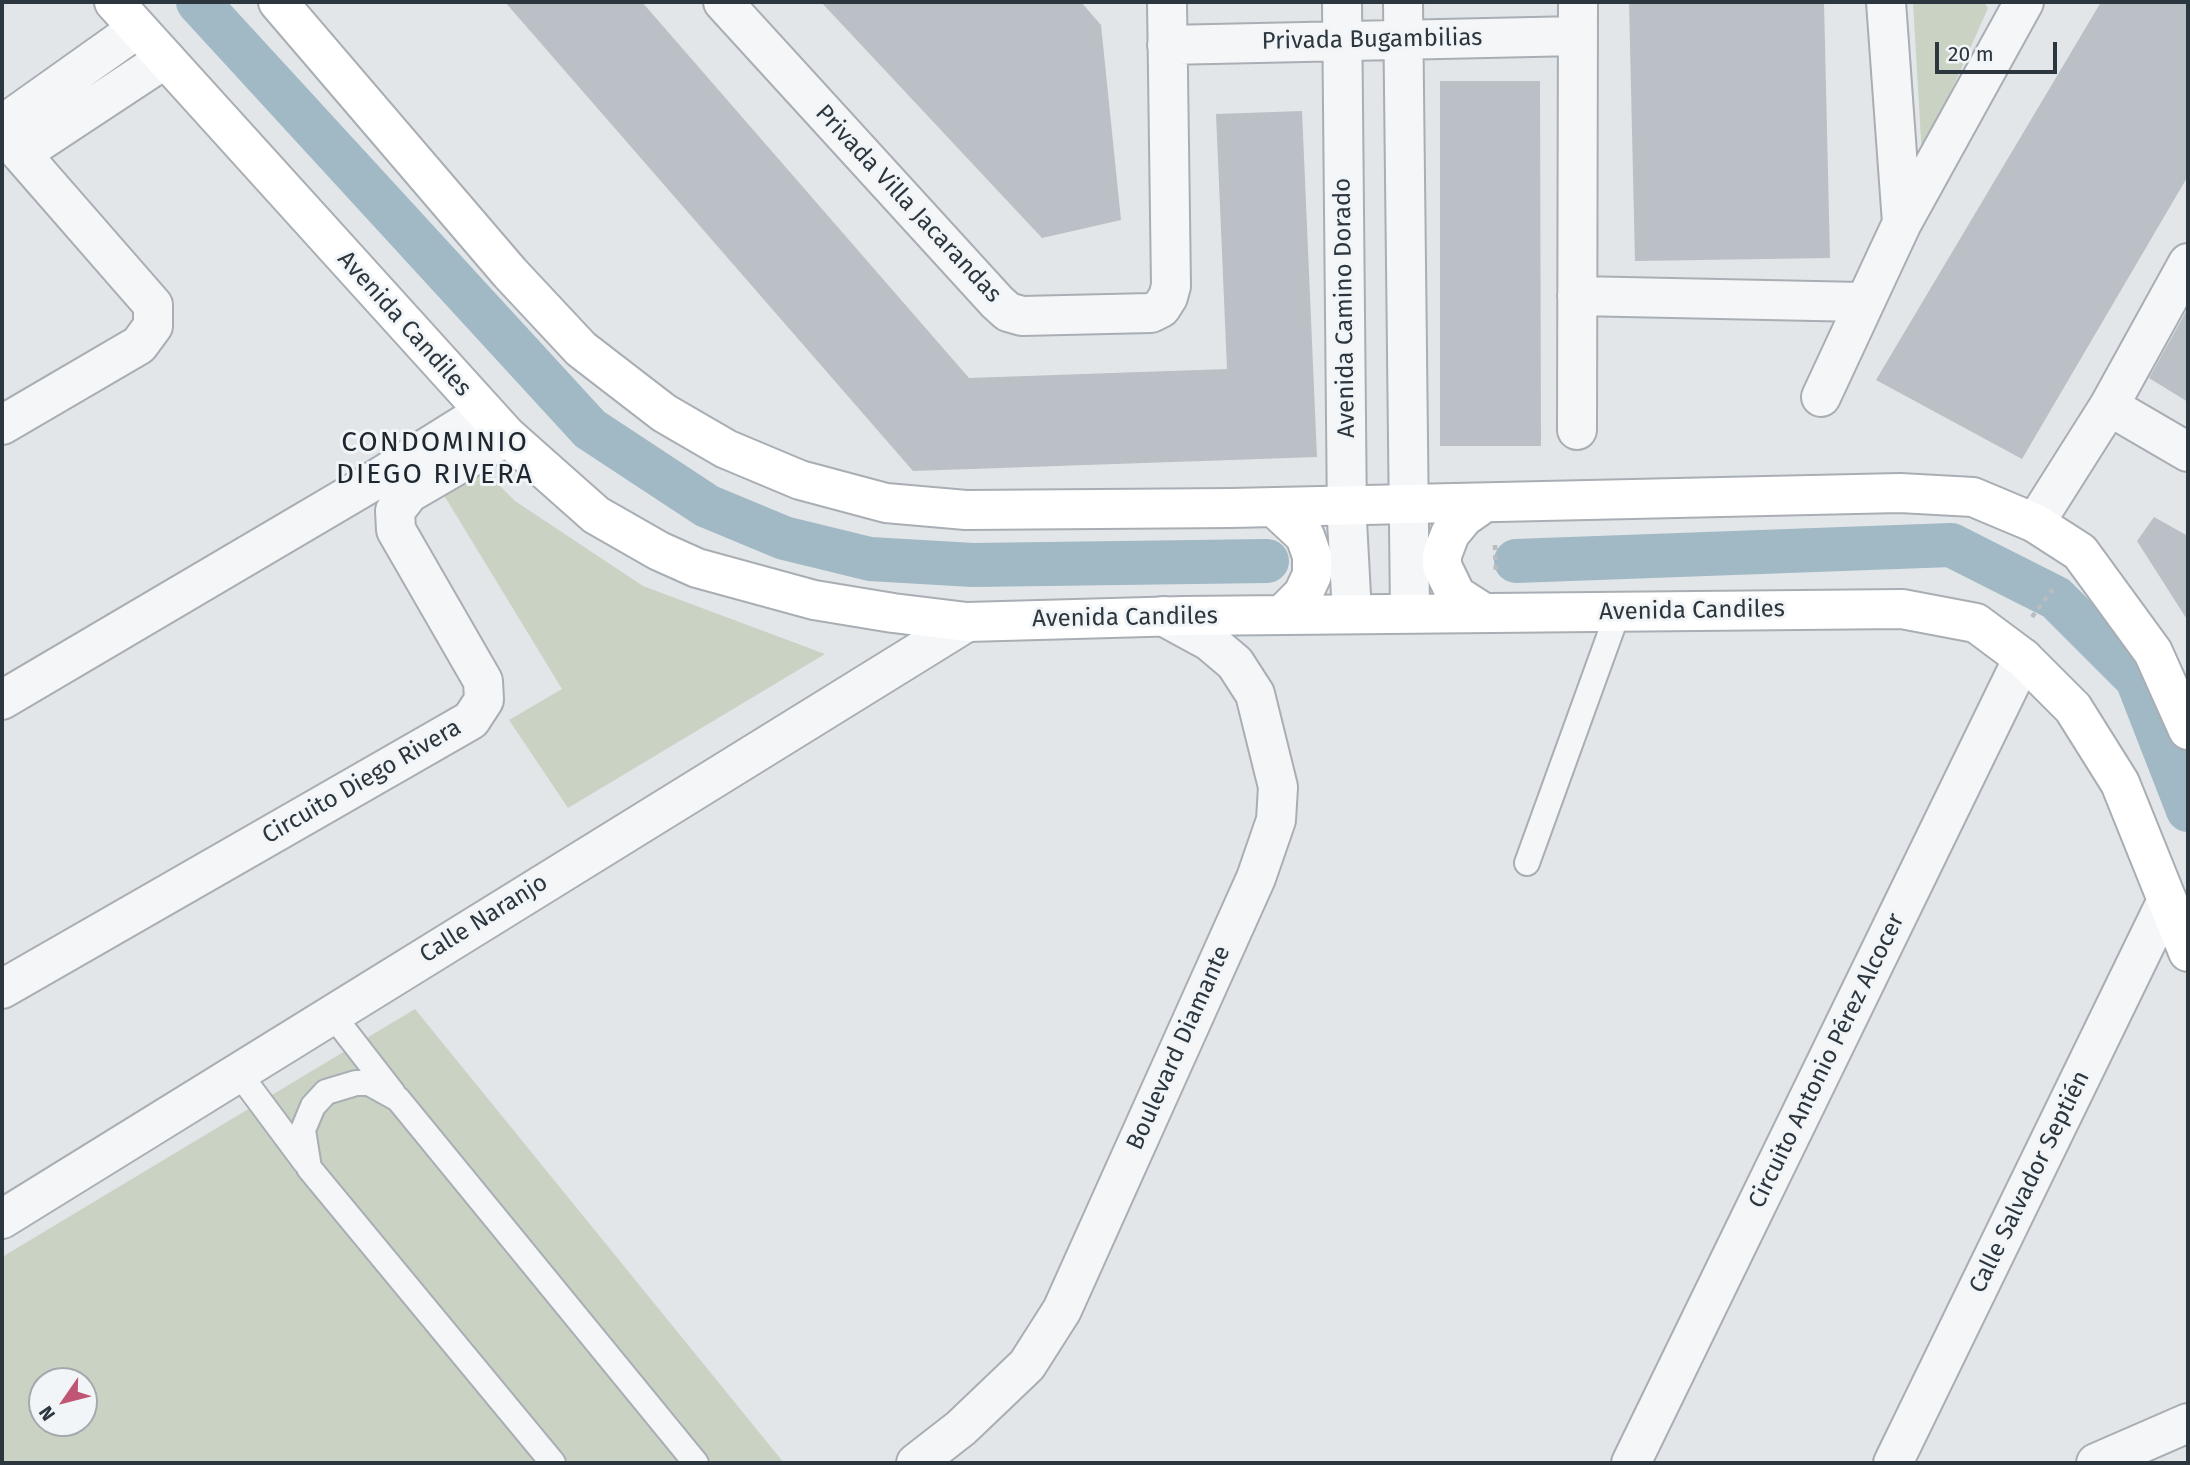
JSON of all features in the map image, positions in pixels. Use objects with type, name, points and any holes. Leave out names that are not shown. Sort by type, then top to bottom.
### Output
[{"type":"main road","points":[[278,2],[510,273],[581,349],[663,413],[726,449],[800,480],[886,503],[966,510],[1274,507],[1347,513],[1409,513],[1489,521],[1900,493],[1973,497],[2035,523],[2080,552],[2153,652],[2188,730]]},
{"type":"main road","name":"Avenida Candiles","points":[[126,15],[496,424],[596,515],[659,551],[698,568],[814,600],[893,614],[967,621],[1282,615],[1410,602],[1484,613],[1902,609],[1976,623],[2023,658],[2073,708],[2120,783],[2188,952]]},
{"type":"main road","points":[[1274,507],[1305,536],[1312,556],[1312,575],[1303,594],[1282,615]]},
{"type":"main road","points":[[1484,613],[1457,595],[1442,566],[1450,534],[1464,517],[1489,521]]},
{"type":"street","name":"Privada Villa Jacarandas","points":[[723,2],[997,302],[1008,312],[1021,316],[1151,313],[1161,308],[1168,298],[1171,286],[1167,2]]},
{"type":"street","name":"Avenida Camino Dorado","points":[[1342,2],[1347,513],[1351,606]]},
{"type":"street","points":[[1403,2],[1410,602]]},
{"type":"street","points":[[1886,2],[1902,223]]},
{"type":"street","points":[[1821,397],[1862,302],[1902,223],[2024,2]]},
{"type":"street","points":[[8,137],[126,15]]},
{"type":"street","name":"Privada Bugambilias","points":[[1167,45],[1404,40],[1577,19],[1577,430]]},
{"type":"street","points":[[8,137],[165,59]]},
{"type":"street","points":[[2,425],[139,345],[153,326],[153,306],[8,137]]},
{"type":"street","points":[[2035,523],[2109,406],[2188,263]]},
{"type":"street","points":[[1577,296],[1862,302]]},
{"type":"street","points":[[2109,406],[2188,452]]},
{"type":"street","points":[[2,700],[372,482],[496,424]]},
{"type":"street","name":"Circuito Diego Rivera","points":[[2,989],[471,720],[484,699],[483,681],[396,530],[395,511],[409,493],[496,424]]},
{"type":"street","name":"Boulevard Diamante","points":[[916,1463],[961,1428],[1027,1365],[1062,1310],[1256,878],[1276,820],[1279,788],[1255,694],[1235,663],[1209,641],[1163,616]]},
{"type":"street","name":"Calle Naranjo","points":[[2,1219],[967,621]]},
{"type":"street","name":"Circuito Antonio Pérez Alcocer","points":[[1631,1463],[2023,658]]},
{"type":"street","name":"Calle Salvador Septién","points":[[1893,1463],[2167,900]]},
{"type":"street","points":[[2096,1463],[2188,1423]]},
{"type":"lane","points":[[1527,863],[1618,612]]},
{"type":"lane","points":[[331,1013],[398,1099],[696,1463]]},
{"type":"lane","points":[[238,1072],[309,1168],[553,1463]]},
{"type":"lane","points":[[309,1168],[303,1130],[313,1106],[326,1092],[356,1083],[369,1083],[398,1099]]},
{"type":"path","points":[[1489,521],[1496,578]]},
{"type":"path","points":[[2033,617],[2064,575]]},
{"type":"shaded area","points":[[1913,2],[1984,2],[1988,8],[1922,157]]},
{"type":"shaded area","points":[[479,465],[515,501],[643,586],[825,654],[568,808],[509,720],[562,689],[442,492]]},
{"type":"shaded area","points":[[415,1009],[784,1463],[2,1463],[2,1257]]},
{"type":"building","points":[[505,2],[642,2],[969,378],[1227,369],[1216,114],[1302,111],[1317,457],[913,471]]},
{"type":"building","points":[[821,2],[1081,2],[1101,25],[1121,220],[1042,238]]},
{"type":"building","points":[[1629,2],[1824,2],[1830,258],[1635,261]]},
{"type":"building","points":[[2101,2],[2188,2],[2188,176],[2022,459],[1876,380]]},
{"type":"building","points":[[1440,81],[1540,81],[1541,446],[1440,446]]},
{"type":"building","points":[[2188,308],[2188,402],[2149,378]]},
{"type":"building","points":[[2154,517],[2188,536],[2188,621],[2137,541]]},
{"type":"waterway","points":[[198,2],[590,429],[707,506],[784,538],[870,559],[973,565],[1267,561]]},
{"type":"waterway","points":[[1516,561],[1951,545],[2056,598],[2137,679],[2188,810]]},
{"type":"district","name":"CONDOMINIO DIEGO RIVERA","points":[[435,459]]}]
